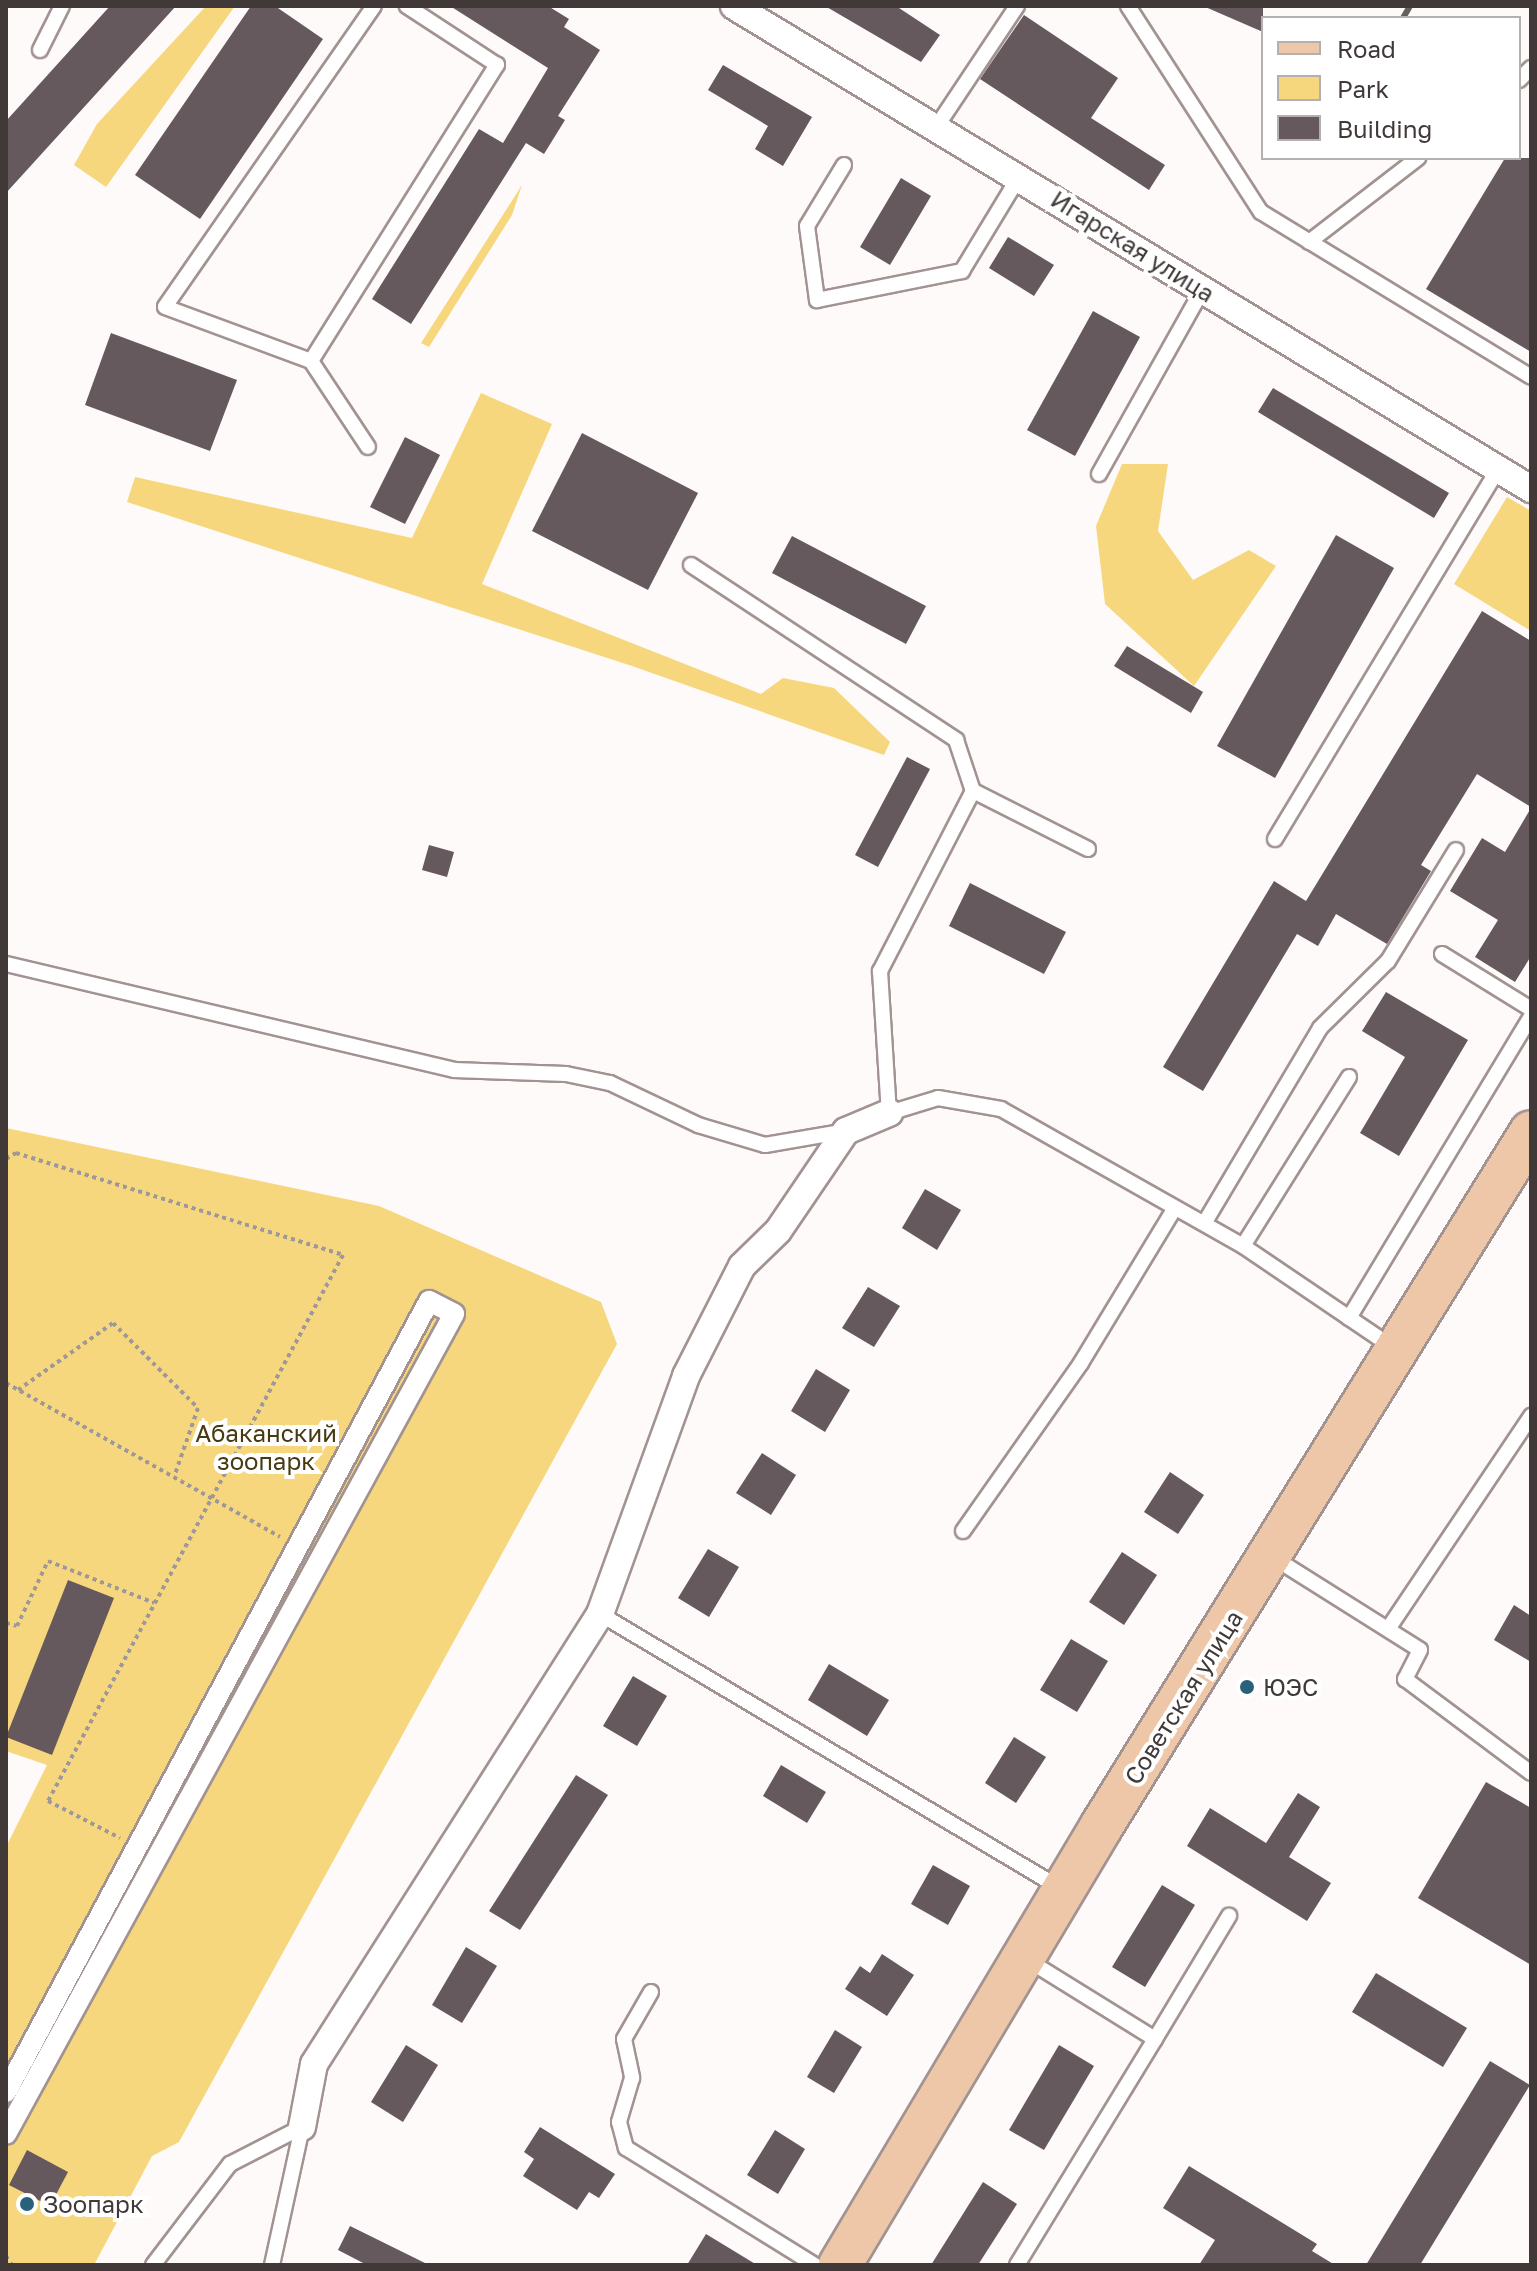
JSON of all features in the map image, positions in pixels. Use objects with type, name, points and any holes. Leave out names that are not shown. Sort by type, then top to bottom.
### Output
[{"type":"main road","name":"Советская улица","points":[[840,2265],[1022,1957],[1531,1132]]},
{"type":"main road","points":[[827,2265],[876,2200]]},
{"type":"street","name":"Игарская улица","points":[[734,6],[937,126],[1531,489]]},
{"type":"street","points":[[302,2127],[314,2064],[600,1614],[686,1376],[742,1266],[778,1231],[846,1131],[889,1113]]},
{"type":"street","points":[[6,2092],[429,1301],[454,1314],[6,2134]]},
{"type":"lane","points":[[40,50],[62,6]]},
{"type":"lane","points":[[368,447],[311,361],[165,307],[374,6]]},
{"type":"lane","points":[[311,361],[497,65],[407,6]]},
{"type":"lane","points":[[937,126],[1017,6]]},
{"type":"lane","points":[[1128,6],[1261,212],[1531,377]]},
{"type":"lane","points":[[1309,242],[1415,160]]},
{"type":"lane","points":[[844,165],[807,226],[817,300],[962,271],[1019,177]]},
{"type":"lane","points":[[1099,474],[1203,289]]},
{"type":"lane","points":[[1275,839],[1498,469]]},
{"type":"lane","points":[[691,565],[956,740],[973,791],[1088,849]]},
{"type":"lane","points":[[973,791],[880,971],[889,1113],[938,1098],[1001,1109],[1205,1222],[1396,1350]]},
{"type":"lane","points":[[1205,1222],[1320,1028],[1388,961],[1456,850]]},
{"type":"lane","points":[[1442,954],[1531,1009]]},
{"type":"lane","points":[[6,964],[454,1070],[566,1074],[610,1083],[698,1125],[765,1145],[846,1131]]},
{"type":"lane","points":[[1349,1318],[1531,1016]]},
{"type":"lane","points":[[1243,1246],[1349,1077]]},
{"type":"lane","points":[[963,1531],[1081,1363],[1175,1208]]},
{"type":"lane","points":[[1388,1629],[1531,1416]]},
{"type":"lane","points":[[1270,1556],[1420,1650],[1405,1679],[1531,1773]]},
{"type":"lane","points":[[600,1614],[1063,1890]]},
{"type":"lane","points":[[1017,2265],[1229,1916]]},
{"type":"lane","points":[[1022,1957],[1155,2039]]},
{"type":"lane","points":[[651,1992],[624,2039],[632,2078],[619,2122],[626,2148],[815,2265]]},
{"type":"lane","points":[[153,2265],[230,2164],[302,2127]]},
{"type":"lane","points":[[272,2265],[302,2127]]},
{"type":"path","points":[[6,1159],[16,1153],[343,1255],[48,1801],[137,1846]]},
{"type":"path","points":[[18,1390],[113,1323],[198,1408],[175,1474]]},
{"type":"path","points":[[6,1383],[175,1474],[210,1501],[297,1546]]},
{"type":"path","points":[[6,1623],[17,1626],[48,1561],[154,1603]]},
{"type":"path","points":[[6,2256],[12,2265]]},
{"type":"green space","points":[[206,6],[235,6],[106,187],[74,165],[97,124]]},
{"type":"green space","points":[[522,185],[512,215],[429,347],[421,343]]},
{"type":"green space","points":[[481,393],[552,424],[482,584],[761,694],[783,678],[834,688],[890,742],[884,755],[632,666],[127,502],[135,477],[412,538]]},
{"type":"green space","points":[[1122,464],[1168,464],[1158,531],[1193,580],[1249,550],[1276,566],[1194,686],[1105,604],[1096,526]]},
{"type":"green space","points":[[1507,497],[1531,511],[1531,631],[1454,584]]},
{"type":"green space","name":"Абаканский зоопарк","points":[[6,1128],[379,1206],[601,1302],[617,1344],[179,2142],[152,2156],[94,2265],[6,2265],[6,1847],[47,1765],[6,1751]]},
{"type":"building","points":[[110,6],[176,6],[6,193],[6,121]]},
{"type":"building","points":[[251,6],[275,6],[323,39],[200,219],[135,175]]},
{"type":"building","points":[[450,6],[548,6],[569,19],[564,27],[600,50],[558,116],[565,120],[544,154],[526,143],[411,324],[372,299],[479,129],[503,143],[548,68]]},
{"type":"building","points":[[825,6],[896,6],[940,35],[921,62]]},
{"type":"building","points":[[1203,6],[1263,6],[1261,31]]},
{"type":"building","points":[[1024,15],[1118,78],[1091,118],[1165,165],[1149,190],[980,79]]},
{"type":"building","points":[[723,65],[812,117],[783,166],[755,149],[768,126],[708,90]]},
{"type":"building","points":[[1531,158],[1531,352],[1426,289],[1504,160]]},
{"type":"building","points":[[901,178],[931,196],[890,265],[860,247]]},
{"type":"building","points":[[1008,237],[1054,265],[1034,296],[989,268]]},
{"type":"building","points":[[1093,311],[1140,337],[1075,456],[1027,430]]},
{"type":"building","points":[[111,333],[237,380],[210,451],[85,405]]},
{"type":"building","points":[[1273,388],[1449,493],[1434,518],[1258,412]]},
{"type":"building","points":[[582,433],[698,493],[648,590],[532,531]]},
{"type":"building","points":[[405,437],[440,455],[405,524],[370,507]]},
{"type":"building","points":[[1336,535],[1394,568],[1275,778],[1217,746]]},
{"type":"building","points":[[792,536],[926,606],[906,644],[772,573]]},
{"type":"building","points":[[1482,611],[1531,641],[1531,807],[1477,774],[1421,865],[1431,871],[1387,944],[1336,914],[1318,946],[1297,934],[1203,1091],[1163,1067],[1274,881],[1306,901]]},
{"type":"building","points":[[1127,646],[1203,692],[1191,713],[1114,666]]},
{"type":"building","points":[[907,757],[930,769],[878,867],[855,855]]},
{"type":"building","points":[[1531,808],[1531,956],[1515,982],[1475,957],[1498,920],[1450,891],[1482,838],[1505,852]]},
{"type":"building","points":[[429,845],[454,852],[447,877],[422,870]]},
{"type":"building","points":[[970,883],[1066,932],[1044,974],[949,926]]},
{"type":"building","points":[[1386,992],[1468,1040],[1399,1156],[1360,1133],[1405,1057],[1362,1031]]},
{"type":"building","points":[[925,1189],[961,1210],[937,1250],[902,1228]]},
{"type":"building","points":[[868,1287],[900,1306],[874,1347],[842,1328]]},
{"type":"building","points":[[816,1369],[850,1390],[825,1432],[791,1411]]},
{"type":"building","points":[[762,1453],[796,1475],[771,1515],[736,1493]]},
{"type":"building","points":[[1170,1472],[1204,1495],[1178,1534],[1144,1512]]},
{"type":"building","points":[[708,1549],[739,1567],[709,1617],[678,1598]]},
{"type":"building","points":[[1122,1552],[1157,1575],[1124,1625],[1089,1602]]},
{"type":"building","points":[[68,1580],[114,1598],[52,1755],[6,1737]]},
{"type":"building","points":[[1514,1605],[1531,1616],[1531,1662],[1494,1640]]},
{"type":"building","points":[[1071,1639],[1108,1661],[1077,1712],[1040,1690]]},
{"type":"building","points":[[829,1664],[889,1700],[867,1736],[808,1700]]},
{"type":"building","points":[[633,1676],[667,1696],[637,1746],[603,1726]]},
{"type":"building","points":[[1014,1737],[1046,1757],[1016,1803],[985,1783]]},
{"type":"building","points":[[781,1765],[826,1792],[807,1823],[763,1796]]},
{"type":"building","points":[[576,1775],[608,1795],[520,1930],[489,1911]]},
{"type":"building","points":[[1486,1782],[1531,1808],[1531,1965],[1418,1898]]},
{"type":"building","points":[[1298,1793],[1320,1807],[1289,1857],[1331,1883],[1307,1921],[1187,1846],[1210,1808],[1266,1843]]},
{"type":"building","points":[[933,1865],[970,1886],[948,1925],[911,1904]]},
{"type":"building","points":[[1162,1885],[1195,1905],[1145,1987],[1112,1967]]},
{"type":"building","points":[[466,1947],[497,1966],[462,2023],[432,2005]]},
{"type":"building","points":[[882,1954],[914,1975],[887,2016],[845,1989],[860,1966],[870,1973]]},
{"type":"building","points":[[1376,1973],[1467,2028],[1443,2067],[1352,2012]]},
{"type":"building","points":[[835,2030],[862,2047],[834,2093],[807,2077]]},
{"type":"building","points":[[406,2045],[438,2065],[403,2122],[371,2102]]},
{"type":"building","points":[[1059,2045],[1094,2066],[1044,2150],[1009,2130]]},
{"type":"building","points":[[1490,2061],[1530,2085],[1420,2265],[1366,2265]]},
{"type":"building","points":[[540,2127],[615,2174],[599,2198],[589,2192],[577,2210],[523,2176],[534,2159],[524,2152]]},
{"type":"building","points":[[775,2130],[805,2149],[778,2194],[747,2175]]},
{"type":"building","points":[[27,2150],[68,2172],[50,2206],[9,2185]]},
{"type":"building","points":[[1189,2166],[1317,2244],[1312,2251],[1335,2265],[1199,2265],[1215,2240],[1163,2208]]},
{"type":"building","points":[[983,2182],[1017,2204],[978,2265],[931,2265]]},
{"type":"building","points":[[350,2226],[429,2265],[367,2265],[338,2250]]},
{"type":"building","points":[[706,2234],[757,2265],[687,2265]]},
{"type":"railway","points":[[1404,16],[1410,6]]},
{"type":"place","name":"ЮЭС","points":[[1247,1687]]},
{"type":"place","name":"Зоопарк","points":[[27,2204]]}]
